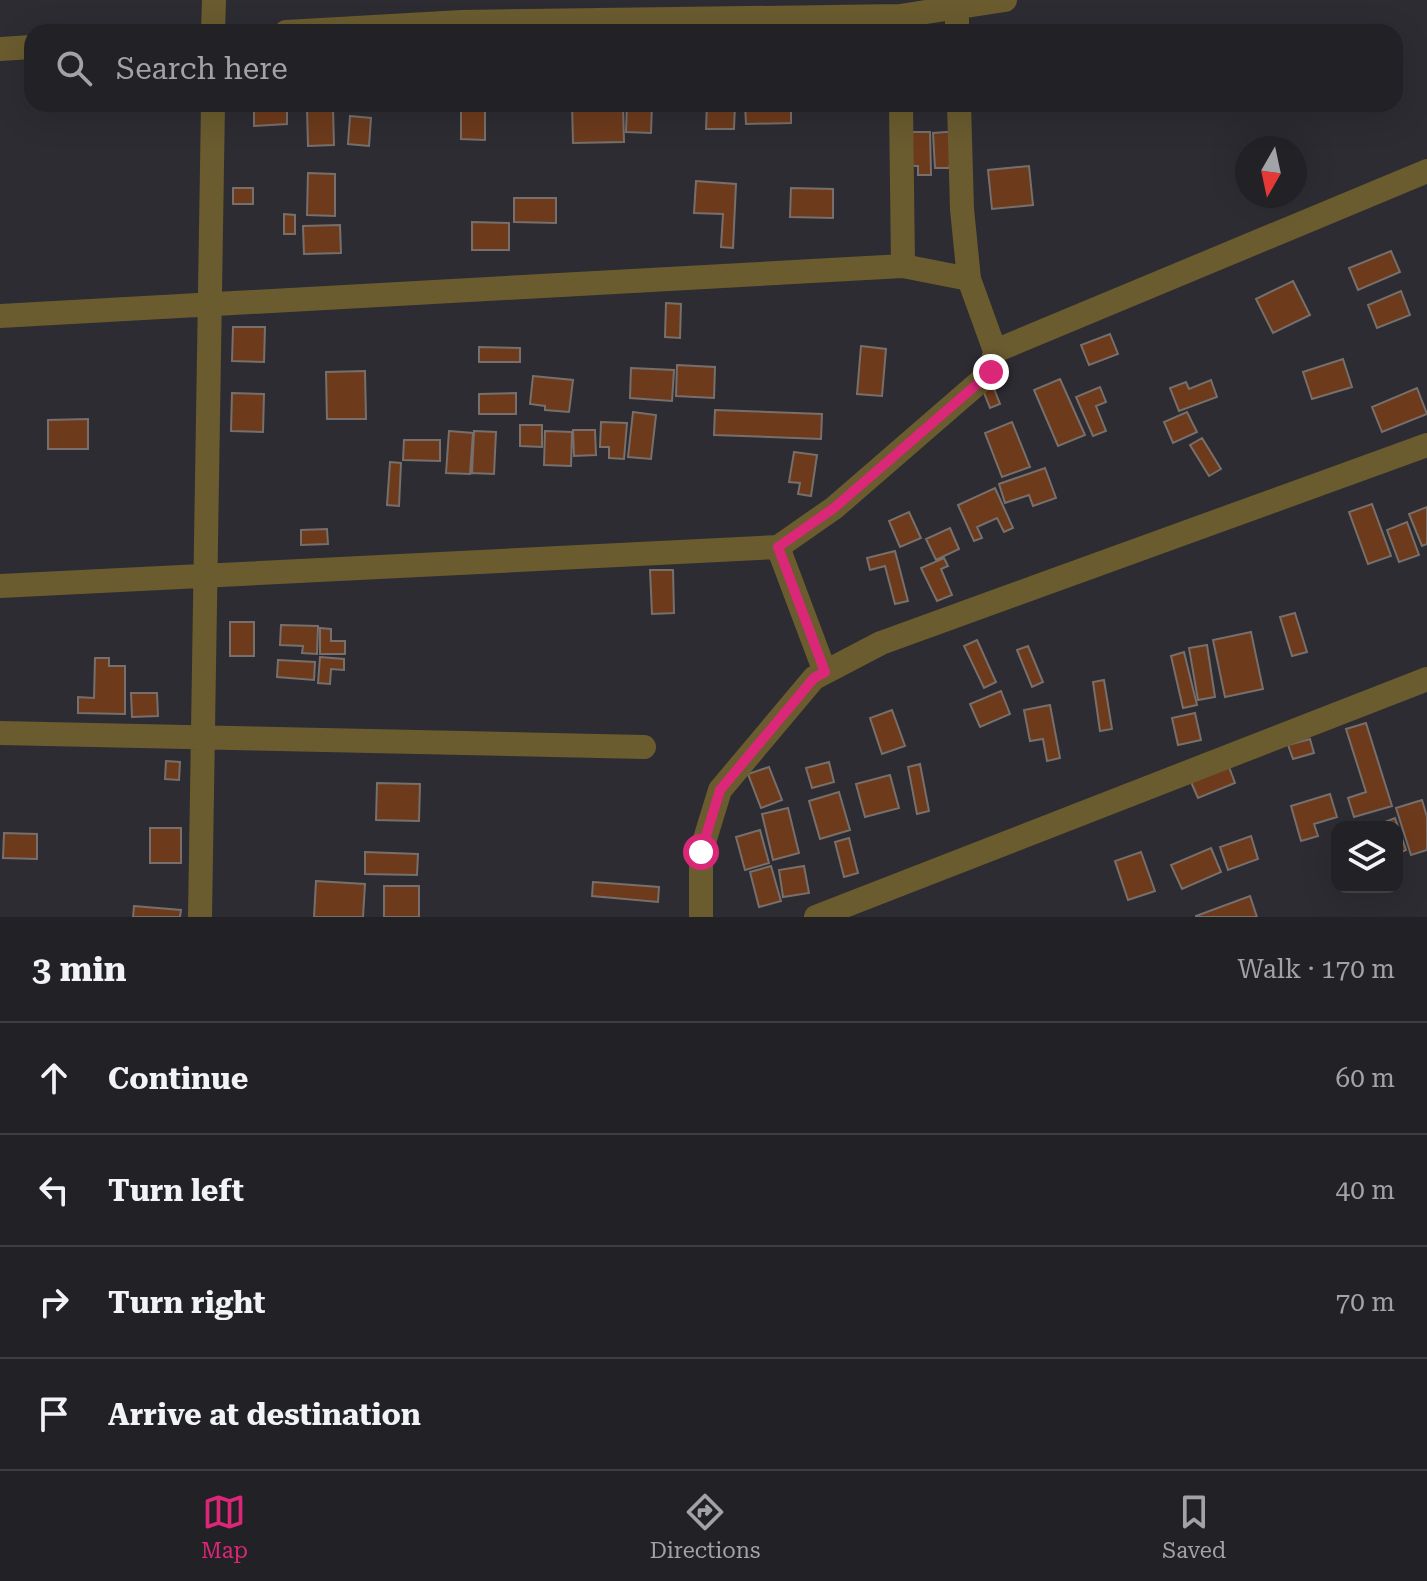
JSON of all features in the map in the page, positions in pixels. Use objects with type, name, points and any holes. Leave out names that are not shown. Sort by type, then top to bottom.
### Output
[{"type":"street","points":[[213,24],[214,0]]},
{"type":"street","points":[[427,24],[900,24],[1005,0]]},
{"type":"street","points":[[0,49],[24,48]]},
{"type":"street","points":[[200,917],[213,112]]},
{"type":"street","points":[[901,112],[903,266]]},
{"type":"street","points":[[0,586],[778,547],[834,508],[991,372],[995,351],[969,279],[962,209],[959,112]]},
{"type":"street","points":[[995,351],[1427,171]]},
{"type":"street","points":[[0,316],[903,266],[969,279]]},
{"type":"street","points":[[701,917],[701,852],[720,790],[814,678],[881,643],[1427,445]]},
{"type":"street","points":[[778,547],[825,672]]},
{"type":"street","points":[[816,917],[1427,679]]},
{"type":"street","points":[[0,733],[644,747]]},
{"type":"building","points":[[254,112],[287,112],[287,124],[254,126]]},
{"type":"building","points":[[307,112],[333,112],[334,145],[308,146]]},
{"type":"building","points":[[461,112],[485,112],[485,140],[461,139]]},
{"type":"building","points":[[572,112],[623,112],[624,142],[573,143]]},
{"type":"building","points":[[627,112],[652,112],[651,133],[626,132]]},
{"type":"building","points":[[707,112],[735,112],[734,129],[706,129]]},
{"type":"building","points":[[745,112],[791,112],[791,123],[746,124]]},
{"type":"building","points":[[350,116],[371,118],[369,146],[348,144]]},
{"type":"building","points":[[959,131],[949,168],[935,168],[933,133]]},
{"type":"building","points":[[906,132],[930,132],[931,175],[918,175],[918,166],[906,166]]},
{"type":"building","points":[[1029,166],[1033,205],[992,209],[988,170]]},
{"type":"building","points":[[308,173],[335,174],[335,216],[307,215]]},
{"type":"building","points":[[696,181],[736,184],[733,248],[721,247],[723,214],[694,213]]},
{"type":"building","points":[[233,188],[253,188],[253,204],[233,204]]},
{"type":"building","points":[[791,188],[833,189],[833,218],[790,217]]},
{"type":"building","points":[[514,198],[556,198],[556,223],[514,222]]},
{"type":"building","points":[[284,214],[295,215],[295,234],[284,234]]},
{"type":"building","points":[[472,222],[509,223],[509,250],[472,250]]},
{"type":"building","points":[[340,225],[341,253],[304,254],[303,226]]},
{"type":"building","points":[[1391,251],[1400,272],[1358,290],[1349,268]]},
{"type":"building","points":[[1293,281],[1310,315],[1273,333],[1256,299]]},
{"type":"building","points":[[1401,291],[1410,315],[1377,328],[1368,305]]},
{"type":"building","points":[[666,303],[681,304],[680,338],[665,337]]},
{"type":"building","points":[[233,327],[265,327],[264,362],[232,361]]},
{"type":"building","points":[[1110,334],[1118,354],[1089,365],[1081,345]]},
{"type":"building","points":[[861,346],[886,349],[882,396],[857,394]]},
{"type":"building","points":[[479,347],[520,348],[520,362],[479,362]]},
{"type":"building","points":[[1343,359],[1352,387],[1312,399],[1303,372]]},
{"type":"building","points":[[677,365],[715,367],[714,398],[676,396]]},
{"type":"building","points":[[631,368],[674,370],[672,401],[630,398]]},
{"type":"building","points":[[365,371],[366,419],[327,419],[326,372]]},
{"type":"building","points":[[533,376],[573,380],[569,412],[545,410],[545,406],[530,404]]},
{"type":"building","points":[[1060,379],[1085,435],[1058,446],[1034,390]]},
{"type":"building","points":[[1211,380],[1217,397],[1179,411],[1170,388],[1186,382],[1189,389]]},
{"type":"building","points":[[991,381],[1000,404],[990,408],[981,385]]},
{"type":"building","points":[[1100,387],[1106,402],[1096,406],[1106,431],[1093,436],[1076,397]]},
{"type":"building","points":[[1417,388],[1427,414],[1382,432],[1372,407]]},
{"type":"building","points":[[232,393],[264,394],[263,432],[231,431]]},
{"type":"building","points":[[516,393],[516,414],[479,414],[479,394]]},
{"type":"building","points":[[715,410],[822,414],[821,439],[714,435]]},
{"type":"building","points":[[633,412],[656,415],[651,459],[628,457]]},
{"type":"building","points":[[1187,412],[1197,432],[1173,443],[1164,422]]},
{"type":"building","points":[[88,419],[88,449],[48,449],[48,420]]},
{"type":"building","points":[[601,422],[627,423],[624,459],[609,458],[609,447],[600,447]]},
{"type":"building","points":[[1012,422],[1030,467],[1002,477],[985,433]]},
{"type":"building","points":[[520,425],[542,425],[542,447],[520,446]]},
{"type":"building","points":[[573,430],[595,430],[596,455],[574,456]]},
{"type":"building","points":[[449,431],[473,433],[470,474],[446,473]]},
{"type":"building","points":[[474,431],[496,432],[494,474],[472,473]]},
{"type":"building","points":[[545,431],[572,432],[571,466],[544,465]]},
{"type":"building","points":[[1202,438],[1221,469],[1209,476],[1190,445]]},
{"type":"building","points":[[404,440],[440,440],[440,461],[403,460]]},
{"type":"building","points":[[794,452],[817,455],[811,496],[798,494],[800,483],[789,482]]},
{"type":"building","points":[[390,462],[401,463],[399,506],[387,505]]},
{"type":"building","points":[[1045,468],[1056,498],[1033,506],[1029,495],[1005,503],[999,484]]},
{"type":"building","points":[[995,488],[1013,528],[1004,532],[997,518],[977,527],[982,538],[974,541],[958,505]]},
{"type":"building","points":[[1372,504],[1391,556],[1368,564],[1349,512]]},
{"type":"building","points":[[1427,507],[1427,544],[1422,546],[1409,514]]},
{"type":"building","points":[[909,512],[921,538],[900,547],[889,521]]},
{"type":"building","points":[[1407,522],[1419,555],[1399,562],[1387,530]]},
{"type":"building","points":[[950,528],[959,549],[936,560],[926,539]]},
{"type":"building","points":[[327,529],[328,544],[301,545],[301,530]]},
{"type":"building","points":[[895,551],[908,601],[895,604],[885,566],[870,570],[867,558]]},
{"type":"building","points":[[944,558],[948,566],[941,569],[952,595],[937,601],[921,568]]},
{"type":"building","points":[[650,570],[673,570],[674,613],[652,614]]},
{"type":"building","points":[[1295,613],[1307,652],[1292,656],[1280,617]]},
{"type":"building","points":[[230,622],[254,622],[254,656],[230,656]]},
{"type":"building","points":[[281,625],[318,626],[317,654],[302,653],[303,646],[280,645]]},
{"type":"building","points":[[320,628],[331,629],[331,641],[345,641],[345,654],[320,654]]},
{"type":"building","points":[[1251,632],[1263,689],[1225,697],[1213,640]]},
{"type":"building","points":[[977,640],[996,682],[984,688],[964,646]]},
{"type":"building","points":[[1207,645],[1215,697],[1198,700],[1189,648]]},
{"type":"building","points":[[1028,646],[1043,682],[1032,687],[1017,650]]},
{"type":"building","points":[[1184,652],[1197,705],[1183,708],[1171,656]]},
{"type":"building","points":[[320,657],[344,659],[344,670],[331,669],[330,684],[318,683]]},
{"type":"building","points":[[95,658],[109,658],[109,666],[125,666],[125,714],[78,713],[78,697],[94,698]]},
{"type":"building","points":[[278,660],[315,662],[314,680],[277,677]]},
{"type":"building","points":[[1104,680],[1112,729],[1100,731],[1093,682]]},
{"type":"building","points":[[1001,691],[1010,714],[980,727],[970,704]]},
{"type":"building","points":[[131,693],[157,693],[158,716],[132,717]]},
{"type":"building","points":[[1050,705],[1060,758],[1047,761],[1043,739],[1030,741],[1024,710]]},
{"type":"building","points":[[892,710],[905,746],[882,754],[870,718]]},
{"type":"building","points":[[1195,713],[1201,740],[1178,745],[1172,718]]},
{"type":"building","points":[[1366,723],[1392,806],[1354,817],[1348,798],[1366,792],[1346,729]]},
{"type":"building","points":[[1310,739],[1314,753],[1293,759],[1288,745]]},
{"type":"building","points":[[166,761],[180,762],[179,780],[165,779]]},
{"type":"building","points":[[829,762],[834,782],[812,788],[806,768]]},
{"type":"building","points":[[920,764],[929,811],[917,814],[908,767]]},
{"type":"building","points":[[769,767],[782,800],[761,808],[748,774]]},
{"type":"building","points":[[1229,767],[1235,783],[1198,798],[1191,782]]},
{"type":"building","points":[[890,775],[899,808],[865,817],[856,784]]},
{"type":"building","points":[[377,783],[420,784],[419,821],[376,820]]},
{"type":"building","points":[[839,792],[850,830],[820,839],[809,801]]},
{"type":"building","points":[[1330,794],[1337,817],[1314,824],[1318,836],[1301,841],[1291,806]]},
{"type":"building","points":[[1422,800],[1427,817],[1427,850],[1411,855],[1403,821],[1400,821],[1396,808]]},
{"type":"building","points":[[788,808],[799,853],[773,860],[762,814]]},
{"type":"building","points":[[150,828],[181,828],[181,863],[150,863]]},
{"type":"building","points":[[760,830],[769,863],[745,870],[736,837]]},
{"type":"building","points":[[4,833],[37,834],[37,859],[3,858]]},
{"type":"building","points":[[1251,836],[1258,859],[1228,870],[1220,847]]},
{"type":"building","points":[[849,838],[858,873],[844,877],[835,842]]},
{"type":"building","points":[[1211,848],[1221,872],[1182,889],[1171,865]]},
{"type":"building","points":[[365,852],[418,854],[417,875],[365,874]]},
{"type":"building","points":[[1141,852],[1155,891],[1128,900],[1115,861]]},
{"type":"building","points":[[771,866],[781,901],[759,907],[750,872]]},
{"type":"building","points":[[804,866],[809,893],[783,897],[779,870]]},
{"type":"building","points":[[316,881],[365,884],[363,917],[314,917]]},
{"type":"building","points":[[593,882],[659,887],[658,902],[592,896]]},
{"type":"building","points":[[384,886],[419,886],[419,917],[384,917]]},
{"type":"building","points":[[1250,896],[1257,917],[1196,917],[1196,916]]},
{"type":"building","points":[[134,906],[181,910],[180,917],[133,917]]},
{"type":"route","points":[[701,852],[720,790],[814,678],[825,672],[778,547],[834,508],[991,372]]}]
